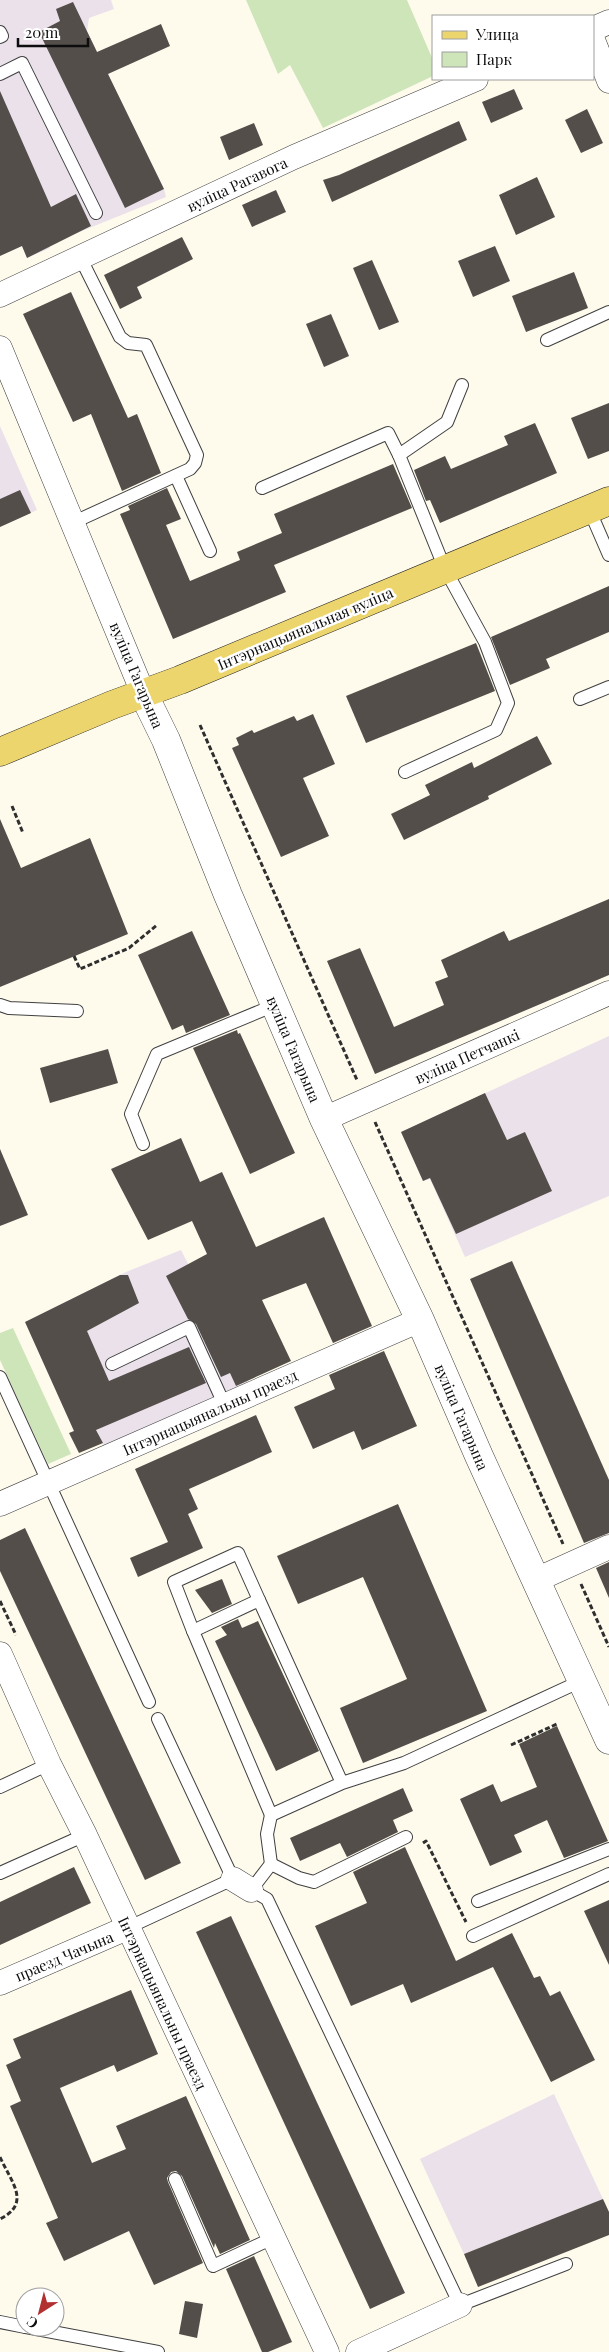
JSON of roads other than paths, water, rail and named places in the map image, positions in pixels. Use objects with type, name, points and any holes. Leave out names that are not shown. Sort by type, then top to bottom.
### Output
[{"type":"main road","name":"Інтэрнацыянальная вуліца","points":[[0,752],[143,693],[180,680],[599,505]]},
{"type":"street","points":[[594,29],[609,22]]},
{"type":"street","points":[[594,43],[609,81]]},
{"type":"street","name":"вуліца Рагавога","points":[[0,295],[294,157],[474,80]]},
{"type":"street","name":"вуліца Гагарына","points":[[0,348],[143,693],[166,740],[324,1119],[420,1320],[479,1456],[609,1740]]},
{"type":"street","name":"вуліца Петчанкі","points":[[324,1119],[609,993]]},
{"type":"street","name":"Інтэрнацыянальны праезд","points":[[0,1504],[420,1320]]},
{"type":"street","points":[[536,1580],[609,1547]]},
{"type":"street","name":"Інтэрнацыянальны праезд","points":[[0,1654],[49,1764],[85,1835],[326,2352]]},
{"type":"street","name":"праезд Чачына","points":[[0,1983],[128,1928]]},
{"type":"street","points":[[358,2352],[460,2305]]},
{"type":"lane","points":[[0,32],[2,36],[0,37]]},
{"type":"lane","points":[[0,74],[22,63],[96,213]]},
{"type":"lane","points":[[72,523],[190,469],[195,463],[197,455],[146,345],[128,343],[120,337],[80,257]]},
{"type":"lane","points":[[547,340],[609,312]]},
{"type":"lane","points":[[399,455],[447,422],[462,385]]},
{"type":"lane","points":[[262,488],[388,433],[399,455],[445,569],[485,642],[508,703],[496,730],[404,772]]},
{"type":"lane","points":[[176,476],[210,551]]},
{"type":"lane","points":[[599,505],[609,555]]},
{"type":"lane","points":[[580,699],[609,687]]},
{"type":"lane","points":[[0,1005],[9,1008],[78,1011]]},
{"type":"lane","points":[[143,1144],[131,1114],[157,1054],[275,1005]]},
{"type":"lane","points":[[112,1364],[189,1328],[225,1406]]},
{"type":"lane","points":[[0,1377],[149,1702]]},
{"type":"lane","points":[[271,1864],[266,1834],[271,1815],[174,1582],[238,1553],[342,1783]]},
{"type":"lane","points":[[193,1631],[259,1600]]},
{"type":"lane","points":[[271,1815],[342,1783],[404,1763],[581,1681]]},
{"type":"lane","points":[[158,1719],[242,1884],[267,1899],[460,2305],[566,2264]]},
{"type":"lane","points":[[0,1787],[49,1764]]},
{"type":"lane","points":[[0,1873],[85,1835]]},
{"type":"lane","points":[[271,1864],[299,1878],[314,1882],[406,1837]]},
{"type":"lane","points":[[478,1902],[609,1849]]},
{"type":"lane","points":[[128,1928],[242,1884],[271,1864]]},
{"type":"lane","points":[[473,1936],[609,1874]]},
{"type":"lane","points":[[174,2179],[213,2266],[273,2238]]},
{"type":"lane","points":[[0,2322],[15,2325]]},
{"type":"lane","points":[[65,2335],[158,2352]]}]
